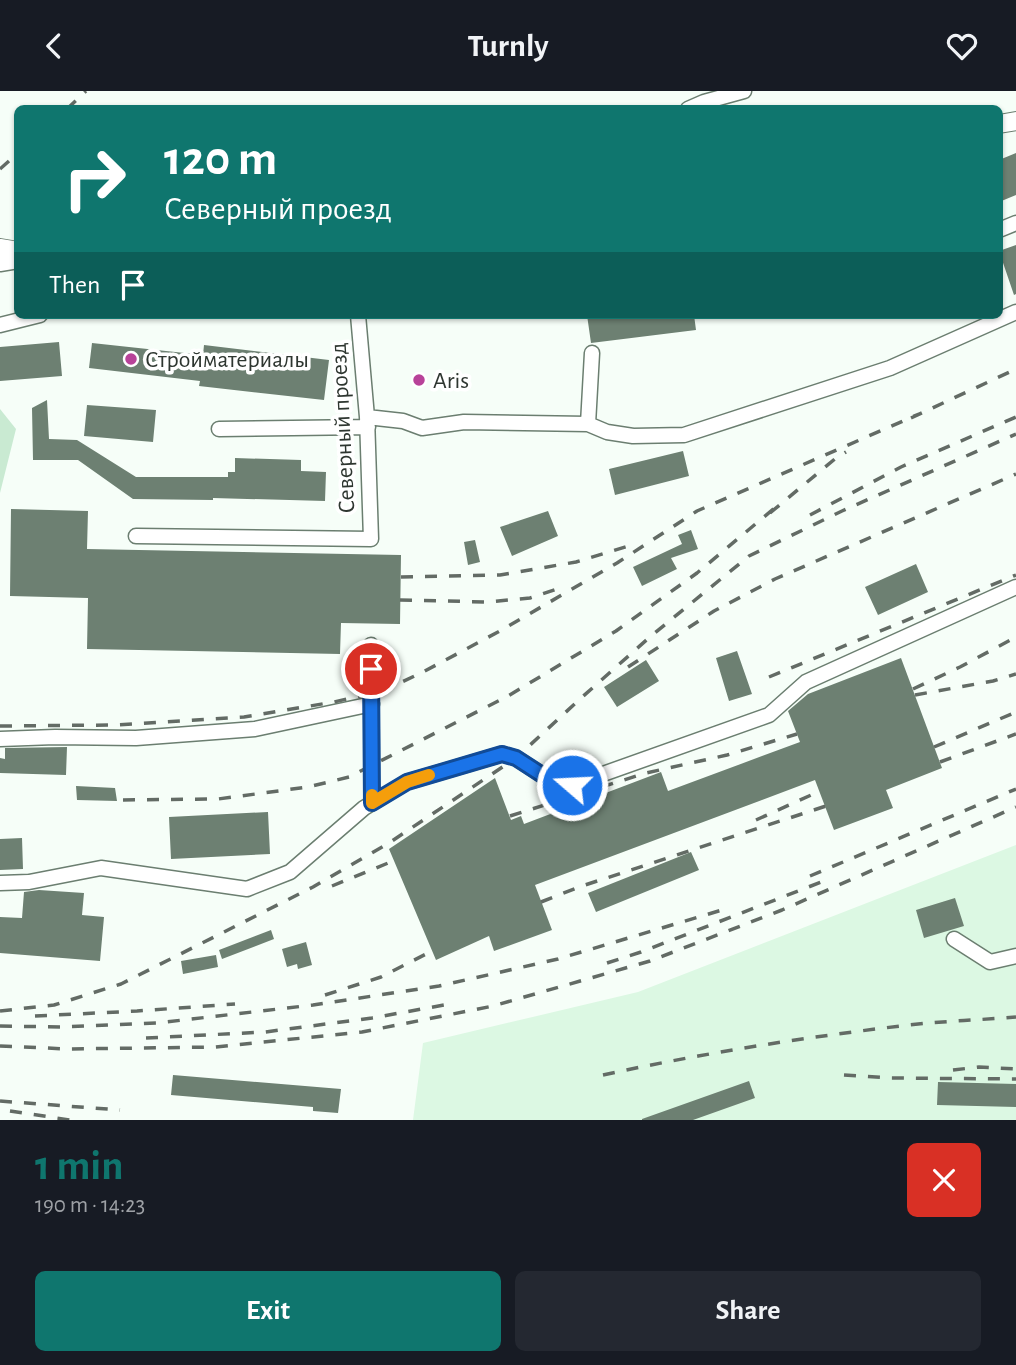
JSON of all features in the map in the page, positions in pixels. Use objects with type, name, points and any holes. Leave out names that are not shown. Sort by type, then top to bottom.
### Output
[{"type":"street","points":[[697,105],[744,91]]},
{"type":"street","points":[[0,325],[24,319]]},
{"type":"street","name":"Северный проезд","points":[[136,536],[371,539],[367,422],[358,319]]},
{"type":"street","points":[[219,429],[403,421],[422,428],[464,422],[588,424],[607,432],[633,436],[684,435],[890,368],[1002,319]]},
{"type":"street","points":[[588,424],[592,353]]},
{"type":"street","points":[[0,883],[29,882],[101,868],[247,889],[290,872],[363,808],[407,782],[502,754],[516,758],[553,782],[572,785],[769,715],[806,682],[1016,587]]},
{"type":"street","points":[[371,645],[372,803]]},
{"type":"street","points":[[0,739],[136,738],[255,729],[372,704]]},
{"type":"street","points":[[954,939],[990,962],[1016,956]]},
{"type":"shaded area","points":[[0,409],[16,429],[0,493]]},
{"type":"shaded area","points":[[1016,845],[1016,1120],[413,1120],[423,1043],[638,992]]},
{"type":"building","points":[[1016,153],[1016,195],[1003,200],[1003,158]]},
{"type":"building","points":[[1016,245],[1014,295],[1003,263],[1003,250]]},
{"type":"building","points":[[588,319],[695,319],[696,330],[591,343]]},
{"type":"building","points":[[59,342],[62,376],[0,381],[0,347]]},
{"type":"building","points":[[92,343],[203,355],[204,345],[329,360],[324,400],[199,386],[200,381],[89,368]]},
{"type":"building","points":[[47,400],[49,439],[77,440],[136,477],[228,477],[228,472],[235,472],[235,458],[301,460],[301,471],[326,472],[325,501],[133,499],[78,460],[33,460],[32,408]]},
{"type":"building","points":[[87,405],[156,410],[153,442],[84,436]]},
{"type":"building","points":[[683,451],[689,476],[615,495],[609,469]]},
{"type":"building","points":[[11,509],[88,511],[87,549],[401,555],[400,624],[341,623],[340,654],[87,649],[88,598],[10,596]]},
{"type":"building","points":[[548,511],[558,536],[512,556],[500,527]]},
{"type":"building","points":[[691,530],[698,549],[671,558],[677,569],[642,586],[633,567],[682,544],[678,535]]},
{"type":"building","points":[[475,540],[480,562],[468,565],[464,542]]},
{"type":"building","points":[[916,564],[928,592],[878,615],[865,587]]},
{"type":"building","points":[[737,651],[752,694],[729,701],[716,658]]},
{"type":"building","points":[[901,658],[942,768],[886,790],[893,808],[834,830],[815,780],[535,885],[552,930],[494,951],[489,936],[436,960],[389,849],[495,778],[511,820],[521,816],[524,824],[661,772],[668,791],[800,742],[788,711],[808,694]]},
{"type":"building","points":[[646,660],[659,681],[617,707],[604,687]]},
{"type":"building","points":[[67,747],[66,775],[0,773],[0,758],[5,759],[5,748]]},
{"type":"building","points":[[76,786],[115,788],[117,801],[77,800]]},
{"type":"building","points":[[268,812],[270,854],[171,859],[169,817]]},
{"type":"building","points":[[22,838],[23,869],[0,870],[0,839]]},
{"type":"building","points":[[691,852],[699,870],[596,912],[588,893]]},
{"type":"building","points":[[39,890],[84,893],[82,915],[104,917],[100,961],[0,953],[0,917],[22,918],[24,892]]},
{"type":"building","points":[[955,898],[964,926],[924,938],[916,910]]},
{"type":"building","points":[[271,930],[274,939],[222,959],[219,950]]},
{"type":"building","points":[[306,942],[312,965],[298,969],[297,964],[287,967],[282,949]]},
{"type":"building","points":[[216,955],[218,967],[183,974],[181,961]]},
{"type":"building","points":[[173,1075],[341,1089],[338,1113],[313,1111],[313,1107],[171,1095]]},
{"type":"building","points":[[749,1081],[755,1098],[693,1120],[642,1120],[642,1119]]},
{"type":"building","points":[[938,1082],[1016,1084],[1016,1107],[937,1105]]},
{"type":"railway","points":[[71,105],[86,91]]},
{"type":"railway","points":[[0,169],[14,157]]},
{"type":"railway","points":[[911,418],[1016,369]]},
{"type":"railway","points":[[0,726],[114,725],[244,717],[334,702],[385,690],[498,632],[617,563],[697,511],[919,414]]},
{"type":"railway","points":[[810,515],[901,467],[1016,417]]},
{"type":"railway","points":[[0,1011],[54,1005],[121,984],[313,887],[389,843],[516,758],[651,636],[749,556],[842,511],[1016,434]]},
{"type":"railway","points":[[770,513],[846,452]]},
{"type":"railway","points":[[628,667],[714,611],[775,579],[1016,474]]},
{"type":"railway","points":[[123,800],[218,799],[308,787],[349,777],[508,696],[616,631],[697,573],[777,506]]},
{"type":"railway","points":[[401,577],[500,575],[576,562],[635,544]]},
{"type":"railway","points":[[769,677],[1016,575]]},
{"type":"railway","points":[[400,600],[488,602],[530,598],[563,587]]},
{"type":"railway","points":[[913,689],[1016,637]]},
{"type":"railway","points":[[915,695],[993,681],[1016,674]]},
{"type":"railway","points":[[934,747],[1016,712]]},
{"type":"railway","points":[[510,816],[646,773],[727,755],[797,734]]},
{"type":"railway","points":[[940,762],[1016,734]]},
{"type":"railway","points":[[810,876],[1016,789]]},
{"type":"railway","points":[[756,820],[820,791]]},
{"type":"railway","points":[[541,902],[826,806]]},
{"type":"railway","points":[[0,1046],[68,1049],[215,1047],[362,1032],[493,1006],[650,961],[782,910],[1016,807]]},
{"type":"railway","points":[[332,886],[393,861]]},
{"type":"railway","points":[[607,963],[829,879]]},
{"type":"railway","points":[[0,1026],[61,1027],[157,1023],[313,1005],[439,986],[558,959],[722,910]]},
{"type":"railway","points":[[325,995],[381,977],[432,951]]},
{"type":"railway","points":[[146,1038],[265,1032],[372,1018],[455,1003]]},
{"type":"railway","points":[[35,1016],[235,1004]]},
{"type":"railway","points":[[603,1075],[832,1035],[922,1024],[1016,1017]]},
{"type":"railway","points":[[953,1070],[979,1067],[1016,1069]]},
{"type":"railway","points":[[844,1075],[1016,1079]]},
{"type":"railway","points":[[0,1101],[120,1110]]},
{"type":"railway","points":[[10,1111],[70,1120]]},
{"type":"slow traffic","points":[[372,795],[372,803],[407,782],[429,775]]},
{"type":"place","name":"Стройматериалы","points":[[131,359]]},
{"type":"place","name":"Aris","points":[[419,380]]},
{"type":"route","points":[[371,669],[372,803],[407,782],[502,754],[516,758],[553,782],[572,785]]}]
